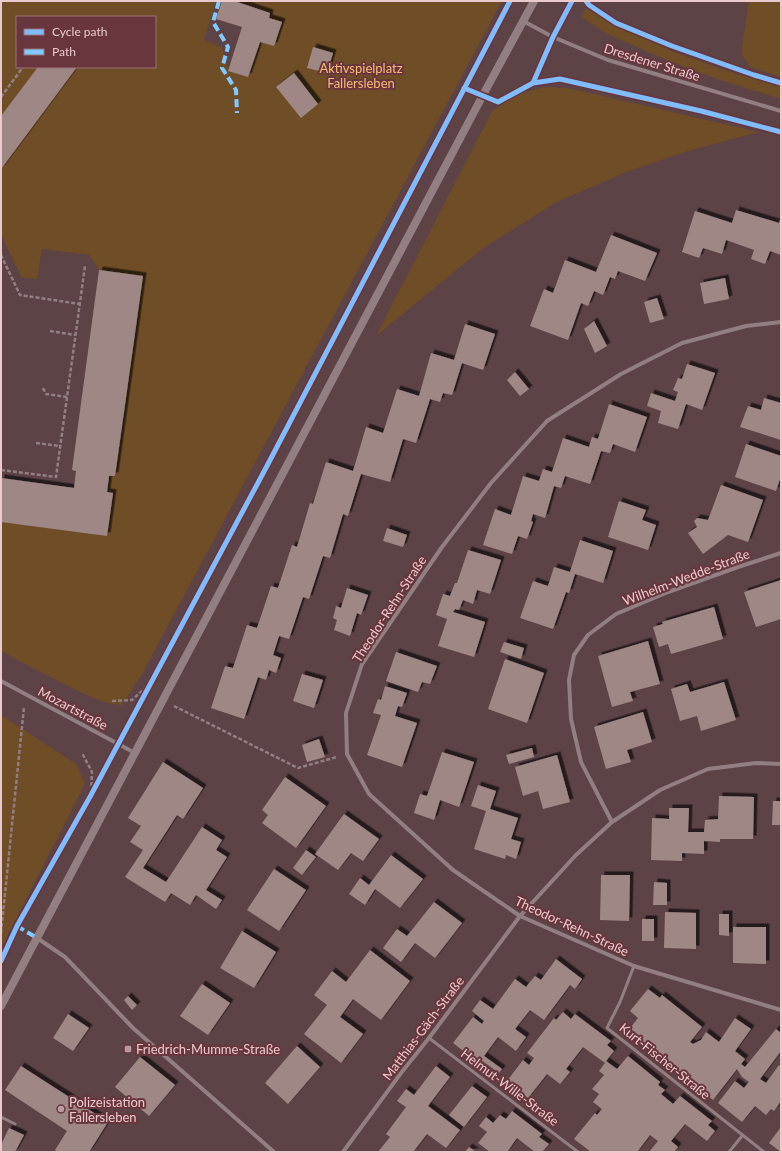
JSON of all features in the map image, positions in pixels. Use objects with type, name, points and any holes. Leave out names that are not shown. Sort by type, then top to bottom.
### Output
[{"type":"street","points":[[1,1006],[522,21],[534,1]]},
{"type":"street","name":"Dresdener Straße","points":[[522,21],[553,37],[608,60],[781,110]]},
{"type":"street","name":"Theodor-Rehn-Straße","points":[[781,322],[746,326],[682,344],[622,374],[547,421],[491,483],[442,547],[362,664],[346,713],[347,754],[369,794],[453,870],[520,916],[634,966],[781,1010]]},
{"type":"street","name":"Wilhelm-Wedde-Straße","points":[[612,822],[581,762],[571,719],[569,680],[574,655],[588,636],[616,614],[668,592],[781,553]]},
{"type":"street","name":"Mozartstraße","points":[[1,681],[135,753]]},
{"type":"street","name":"Matthias-Gäch-Straße","points":[[344,1152],[401,1073],[520,916],[576,855],[612,822],[660,790],[708,769],[756,763],[781,764]]},
{"type":"street","points":[[37,938],[65,957],[133,1028],[274,1152]]},
{"type":"lane","name":"Kurt-Fischer-Straße","points":[[634,966],[620,1002],[607,1028],[764,1152]]},
{"type":"lane","name":"Helmut-Wille-Straße","points":[[429,1038],[578,1152]]},
{"type":"lane","points":[[1,1117],[15,1124]]},
{"type":"lane","points":[[729,1152],[742,1136]]},
{"type":"path","points":[[144,697],[510,1]]},
{"type":"path","points":[[1,97],[22,68]]},
{"type":"path","points":[[1,255],[20,295],[80,304]]},
{"type":"path","points":[[1,470],[56,477],[85,266]]},
{"type":"path","points":[[50,331],[75,334]]},
{"type":"path","points":[[43,388],[46,394],[67,397]]},
{"type":"path","points":[[36,443],[60,446]]},
{"type":"path","points":[[151,683],[154,690],[163,700],[298,768],[347,754]]},
{"type":"path","points":[[112,701],[132,700],[151,683]]},
{"type":"path","points":[[1,933],[25,694]]},
{"type":"path","points":[[82,753],[92,772],[91,795]]},
{"type":"path","points":[[1,961],[17,926],[98,782]]},
{"type":"green space","name":"Aktivspielplatz Fallersleben","points":[[1,1],[216,1],[204,40],[222,47],[228,70],[242,27],[216,19],[222,1],[502,1],[142,674],[122,705],[115,705],[89,696],[1,651],[1,522],[107,492],[109,476],[115,476],[143,276],[99,270],[89,255],[42,249],[37,279],[22,278],[1,235]]},
{"type":"green space","points":[[749,1],[781,1],[781,77],[750,67],[741,53]]},
{"type":"green space","points":[[586,8],[609,23],[674,52],[724,70],[781,87],[781,99],[720,80],[671,62],[605,33],[582,17]]},
{"type":"green space","points":[[544,87],[568,88],[759,132],[688,151],[626,172],[555,203],[482,249],[376,336],[492,111],[516,95]]},
{"type":"green space","points":[[1,715],[76,764],[85,784],[1,948]]},
{"type":"building","points":[[222,1],[234,1],[270,13],[269,18],[282,22],[274,46],[260,42],[248,77],[228,71],[242,27],[216,19]]},
{"type":"building","points":[[313,47],[333,53],[327,73],[307,68]]},
{"type":"building","points":[[37,68],[76,68],[1,169],[1,116]]},
{"type":"building","points":[[294,73],[318,104],[301,118],[276,87]]},
{"type":"building","points":[[736,210],[779,223],[781,217],[781,255],[770,251],[765,264],[751,259],[754,250],[726,240],[722,254],[703,248],[699,258],[682,252],[695,211],[732,223]]},
{"type":"building","points":[[611,235],[657,253],[645,281],[618,271],[615,279],[610,277],[603,295],[594,291],[588,306],[581,303],[568,340],[530,326],[544,289],[553,293],[565,260],[596,272]]},
{"type":"building","points":[[99,270],[143,276],[115,476],[109,476],[107,492],[113,493],[107,536],[1,522],[1,478],[74,488],[76,471],[72,470]]},
{"type":"building","points":[[725,278],[729,299],[704,304],[700,283]]},
{"type":"building","points":[[657,298],[664,319],[650,323],[644,302]]},
{"type":"building","points":[[594,321],[607,346],[595,353],[584,329]]},
{"type":"building","points":[[465,324],[495,334],[483,370],[462,363],[452,395],[443,393],[440,402],[430,399],[416,443],[403,439],[390,482],[361,474],[348,516],[343,514],[330,558],[323,556],[309,599],[303,597],[289,639],[279,636],[273,655],[281,658],[276,673],[269,670],[266,680],[258,677],[244,719],[211,708],[225,666],[233,668],[247,625],[257,628],[271,586],[278,588],[292,545],[297,547],[310,503],[313,504],[326,462],[353,471],[366,427],[383,433],[397,389],[419,396],[431,353],[454,360]]},
{"type":"building","points":[[687,364],[715,373],[702,410],[686,404],[678,429],[658,423],[661,411],[647,406],[651,393],[675,401],[678,392],[673,390],[678,378],[682,379]]},
{"type":"building","points":[[515,372],[529,389],[520,396],[507,380]]},
{"type":"building","points":[[764,398],[781,403],[781,440],[740,427],[748,406],[761,410]]},
{"type":"building","points":[[609,404],[647,417],[635,452],[613,444],[610,453],[601,451],[590,484],[565,476],[561,488],[554,486],[545,518],[533,514],[531,521],[533,522],[527,539],[518,536],[512,554],[483,545],[495,509],[511,515],[523,476],[539,481],[543,469],[552,472],[563,438],[589,447],[592,437],[598,439]]},
{"type":"building","points":[[746,444],[781,456],[781,476],[776,491],[735,477]]},
{"type":"building","points":[[721,485],[763,500],[748,542],[728,535],[703,554],[688,533],[697,527],[694,521],[697,518],[708,520]]},
{"type":"building","points":[[619,501],[646,510],[642,520],[656,525],[648,550],[608,537]]},
{"type":"building","points":[[387,528],[407,535],[403,547],[383,541]]},
{"type":"building","points":[[580,540],[613,551],[603,583],[575,574],[569,593],[566,592],[553,629],[520,618],[533,581],[548,586],[554,567],[570,572]]},
{"type":"building","points":[[468,550],[501,560],[490,594],[477,590],[473,604],[463,600],[459,610],[455,609],[453,612],[485,622],[474,657],[438,646],[447,619],[436,615],[443,594],[450,596],[455,583],[457,583]]},
{"type":"building","points":[[781,580],[781,619],[756,627],[744,592]]},
{"type":"building","points":[[347,588],[368,595],[361,615],[357,613],[350,636],[334,630],[337,620],[333,618],[336,606],[341,608]]},
{"type":"building","points":[[714,607],[723,639],[671,654],[668,644],[659,647],[653,627],[663,624],[662,622]]},
{"type":"building","points":[[648,641],[660,684],[630,692],[633,701],[612,707],[598,656]]},
{"type":"building","points":[[504,642],[524,648],[521,659],[500,652]]},
{"type":"building","points":[[396,652],[437,666],[430,684],[422,682],[418,692],[386,681]]},
{"type":"building","points":[[505,659],[544,673],[527,723],[488,709]]},
{"type":"building","points":[[302,674],[323,680],[314,708],[293,701]]},
{"type":"building","points":[[724,682],[736,720],[701,731],[697,716],[680,721],[671,689],[687,684],[690,692]]},
{"type":"building","points":[[385,686],[407,693],[402,707],[398,706],[395,716],[417,723],[402,767],[367,755],[381,715],[373,713],[378,699],[381,700]]},
{"type":"building","points":[[643,712],[652,742],[627,750],[631,762],[606,769],[594,727]]},
{"type":"building","points":[[319,739],[325,757],[307,762],[302,745]]},
{"type":"building","points":[[532,748],[534,757],[509,764],[506,755]]},
{"type":"building","points":[[442,752],[474,762],[459,807],[440,800],[434,820],[414,813],[420,794],[427,796]]},
{"type":"building","points":[[557,755],[570,802],[543,809],[538,791],[523,796],[515,767]]},
{"type":"building","points":[[163,762],[203,788],[183,819],[177,815],[143,868],[166,882],[202,827],[222,840],[216,850],[227,857],[206,890],[222,900],[216,909],[196,895],[190,905],[171,893],[165,902],[125,877],[143,850],[130,842],[141,826],[128,818]]},
{"type":"building","points":[[285,777],[326,806],[296,848],[262,823],[268,815],[262,810]]},
{"type":"building","points":[[478,785],[496,791],[490,809],[518,818],[511,839],[521,842],[516,859],[506,855],[505,859],[474,849],[486,811],[471,806]]},
{"type":"building","points":[[719,796],[754,797],[753,839],[720,839],[720,842],[704,841],[704,854],[682,853],[682,861],[651,860],[652,818],[669,819],[669,808],[689,808],[688,832],[704,832],[705,820],[718,819]]},
{"type":"building","points":[[773,801],[781,801],[781,825],[772,825]]},
{"type":"building","points":[[344,814],[379,839],[363,861],[351,853],[338,870],[315,854]]},
{"type":"building","points":[[306,850],[316,857],[302,875],[293,868]]},
{"type":"building","points":[[391,855],[423,879],[400,908],[375,889],[365,905],[349,894],[360,878],[369,885]]},
{"type":"building","points":[[274,869],[306,890],[279,931],[247,910]]},
{"type":"building","points":[[601,875],[630,875],[629,921],[600,920]]},
{"type":"building","points":[[654,882],[667,883],[667,905],[653,905]]},
{"type":"building","points":[[434,902],[462,923],[435,958],[415,943],[401,962],[383,948],[397,929],[407,936]]},
{"type":"building","points":[[665,912],[696,913],[696,949],[664,948]]},
{"type":"building","points":[[719,914],[729,914],[729,936],[719,935]]},
{"type":"building","points":[[642,919],[654,919],[654,941],[642,941]]},
{"type":"building","points":[[733,927],[766,927],[766,964],[733,963]]},
{"type":"building","points":[[242,931],[276,952],[254,988],[220,968]]},
{"type":"building","points":[[370,950],[410,981],[381,1020],[353,999],[340,1017],[363,1034],[341,1063],[304,1034],[327,1005],[314,995],[332,971],[346,982]]},
{"type":"building","points":[[556,959],[582,979],[575,989],[570,985],[544,1020],[530,1010],[515,1029],[526,1037],[516,1051],[498,1037],[484,1056],[502,1069],[499,1073],[481,1060],[479,1063],[453,1043],[473,1017],[482,1024],[484,1021],[472,1011],[480,1000],[493,1009],[515,979],[526,987],[535,976],[541,980]]},
{"type":"building","points":[[202,984],[230,1003],[208,1035],[180,1016]]},
{"type":"building","points":[[648,989],[660,998],[662,995],[702,1027],[690,1042],[693,1044],[701,1040],[706,1032],[719,1042],[735,1018],[751,1029],[735,1051],[745,1059],[741,1064],[745,1067],[776,1029],[781,1033],[781,1051],[760,1079],[766,1083],[779,1065],[781,1067],[781,1101],[774,1111],[771,1109],[766,1115],[755,1106],[742,1122],[718,1103],[735,1081],[744,1088],[749,1082],[742,1077],[737,1069],[713,1100],[676,1072],[679,1070],[672,1064],[669,1067],[627,1032],[638,1018],[630,1011]]},
{"type":"building","points":[[128,996],[137,1005],[132,1010],[124,1000]]},
{"type":"building","points":[[563,1012],[571,1019],[575,1014],[611,1041],[607,1045],[614,1051],[606,1061],[617,1069],[628,1056],[660,1082],[658,1085],[665,1090],[661,1094],[673,1104],[680,1096],[712,1121],[708,1125],[715,1131],[707,1141],[685,1124],[671,1141],[678,1147],[674,1152],[649,1152],[658,1141],[650,1135],[637,1152],[591,1152],[574,1139],[595,1113],[597,1115],[602,1109],[593,1102],[599,1094],[592,1089],[604,1075],[599,1071],[605,1063],[583,1047],[566,1069],[570,1072],[560,1084],[547,1074],[528,1098],[507,1081],[523,1060],[529,1065],[534,1058],[527,1053],[554,1018],[556,1020]]},
{"type":"building","points":[[68,1014],[89,1028],[73,1051],[53,1038]]},
{"type":"building","points":[[297,1046],[320,1067],[288,1104],[265,1083]]},
{"type":"building","points":[[140,1057],[175,1085],[149,1116],[115,1087]]},
{"type":"building","points":[[21,1066],[108,1122],[89,1152],[58,1152],[55,1150],[67,1131],[5,1090]]},
{"type":"building","points":[[436,1066],[450,1077],[428,1106],[460,1130],[446,1148],[427,1134],[413,1152],[378,1152],[390,1137],[386,1134],[406,1107],[397,1101],[406,1089],[414,1095]]},
{"type":"building","points":[[472,1086],[487,1097],[464,1127],[449,1115]]},
{"type":"building","points":[[512,1111],[542,1134],[539,1137],[549,1144],[542,1152],[535,1152],[517,1138],[507,1152],[490,1152],[478,1143],[487,1132],[479,1126],[486,1117],[493,1123],[500,1115],[506,1119]]},
{"type":"building","points":[[781,1127],[781,1152],[769,1143]]},
{"type":"building","points":[[9,1128],[24,1135],[15,1152],[1,1152],[1,1145]]},
{"type":"building","points":[[469,1147],[476,1152],[465,1152]]},
{"type":"marked path","points":[[219,1],[213,22],[228,47],[222,68],[236,90],[237,113]]},
{"type":"marked path","points":[[17,926],[37,938]]},
{"type":"cycle path","points":[[1,961],[17,926],[91,795],[268,464],[510,1]]},
{"type":"cycle path","points":[[533,83],[553,37],[572,1]]},
{"type":"cycle path","points":[[586,1],[589,5],[616,23],[672,46],[781,83]]},
{"type":"cycle path","points":[[464,88],[498,102],[533,83],[560,79],[701,111],[781,132]]},
{"type":"place","name":"Friedrich-Mumme-Straße","points":[[128,1049]]},
{"type":"place","name":"Polizeistation Fallersleben","points":[[61,1109]]}]
